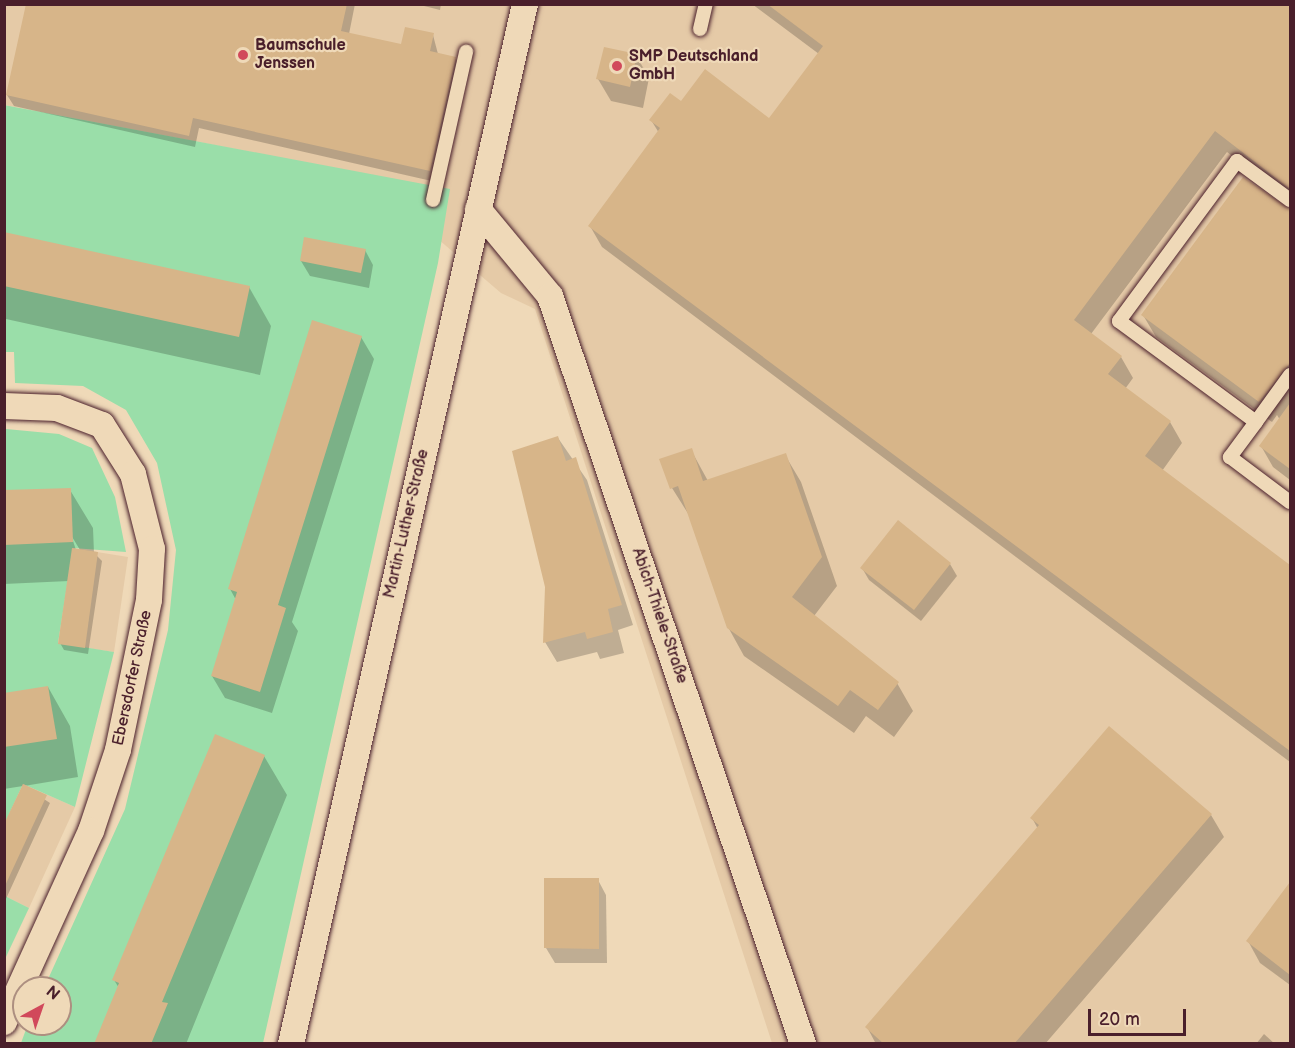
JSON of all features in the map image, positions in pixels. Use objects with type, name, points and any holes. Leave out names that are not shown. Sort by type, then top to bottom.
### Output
[{"type":"street","name":"Martin-Luther-Straße","points":[[291,1044],[525,4]]},
{"type":"street","name":"Abich-Thiele-Straße","points":[[478,209],[550,296],[803,1044]]},
{"type":"street","name":"Ebersdorfer Straße","points":[[4,406],[57,408],[102,425],[133,474],[152,549],[149,600],[118,750],[91,831],[4,1022]]},
{"type":"lane","points":[[700,29],[706,4]]},
{"type":"lane","points":[[433,200],[466,52]]},
{"type":"lane","points":[[1256,422],[1119,321],[1237,161],[1290,200]]},
{"type":"lane","points":[[1290,375],[1230,457],[1290,502]]},
{"type":"shaded area","points":[[4,5],[1290,5],[1290,1043],[772,1043],[535,309],[501,293],[438,239],[449,190],[5,105]]},
{"type":"shaded area","points":[[72,548],[128,557],[114,652],[58,644]]},
{"type":"shaded area","points":[[23,784],[75,807],[29,908],[5,896],[5,823]]},
{"type":"green space","points":[[4,105],[450,189],[438,263],[263,1043],[21,1043],[24,1036],[72,1036],[72,976],[49,976],[125,809],[168,630],[176,550],[157,463],[126,410],[83,386],[15,383],[14,352],[4,352]]},
{"type":"green space","points":[[6,429],[59,434],[92,448],[115,497],[126,552],[73,548],[58,643],[114,652],[75,807],[23,784],[5,823]]},
{"type":"green space","points":[[5,896],[29,908],[5,959]]},
{"type":"building","name":"Baumschule Jenssen","points":[[26,4],[347,4],[341,31],[401,44],[405,27],[434,33],[430,51],[456,57],[430,171],[193,118],[189,136],[6,95]]},
{"type":"building","points":[[767,4],[1290,4],[1290,189],[1215,131],[1074,320],[1122,356],[1108,374],[1171,421],[1145,456],[1290,565],[1290,751],[588,226],[660,128],[649,120],[670,93],[681,101],[705,69],[769,118],[823,46]]},
{"type":"building","name":"SMP Deutschland GmbH","points":[[604,47],[637,54],[630,87],[596,79]]},
{"type":"building","points":[[1243,177],[1290,209],[1290,363],[1259,402],[1141,315]]},
{"type":"building","points":[[4,232],[250,286],[239,337],[4,286]]},
{"type":"building","points":[[304,237],[366,249],[361,273],[300,261]]},
{"type":"building","points":[[312,320],[362,336],[278,605],[286,608],[260,692],[211,676],[237,592],[228,589]]},
{"type":"building","points":[[1290,403],[1290,469],[1259,446]]},
{"type":"building","points":[[558,436],[566,461],[576,457],[622,605],[608,609],[613,632],[587,639],[585,632],[543,643],[545,587],[512,451]]},
{"type":"building","points":[[692,448],[703,481],[786,453],[822,557],[792,597],[899,682],[878,710],[850,690],[838,706],[727,628],[678,486],[670,489],[659,459]]},
{"type":"building","points":[[71,488],[73,542],[4,545],[4,490]]},
{"type":"building","points":[[898,520],[951,563],[914,610],[860,568]]},
{"type":"building","points":[[72,548],[98,552],[85,648],[58,644]]},
{"type":"building","points":[[48,686],[57,739],[4,747],[4,693]]},
{"type":"building","points":[[1109,726],[1212,814],[1014,1044],[884,1044],[865,1027],[1039,825],[1030,818]]},
{"type":"building","points":[[215,734],[265,755],[162,1002],[168,1003],[151,1044],[94,1044],[119,983],[112,980]]},
{"type":"building","points":[[23,784],[47,795],[4,888],[4,824]]},
{"type":"building","points":[[544,878],[599,878],[599,949],[544,948]]},
{"type":"building","points":[[1290,882],[1290,975],[1246,941]]},
{"type":"place","name":"Baumschule Jenssen","points":[[243,55]]},
{"type":"place","name":"SMP Deutschland GmbH","points":[[617,66]]}]
